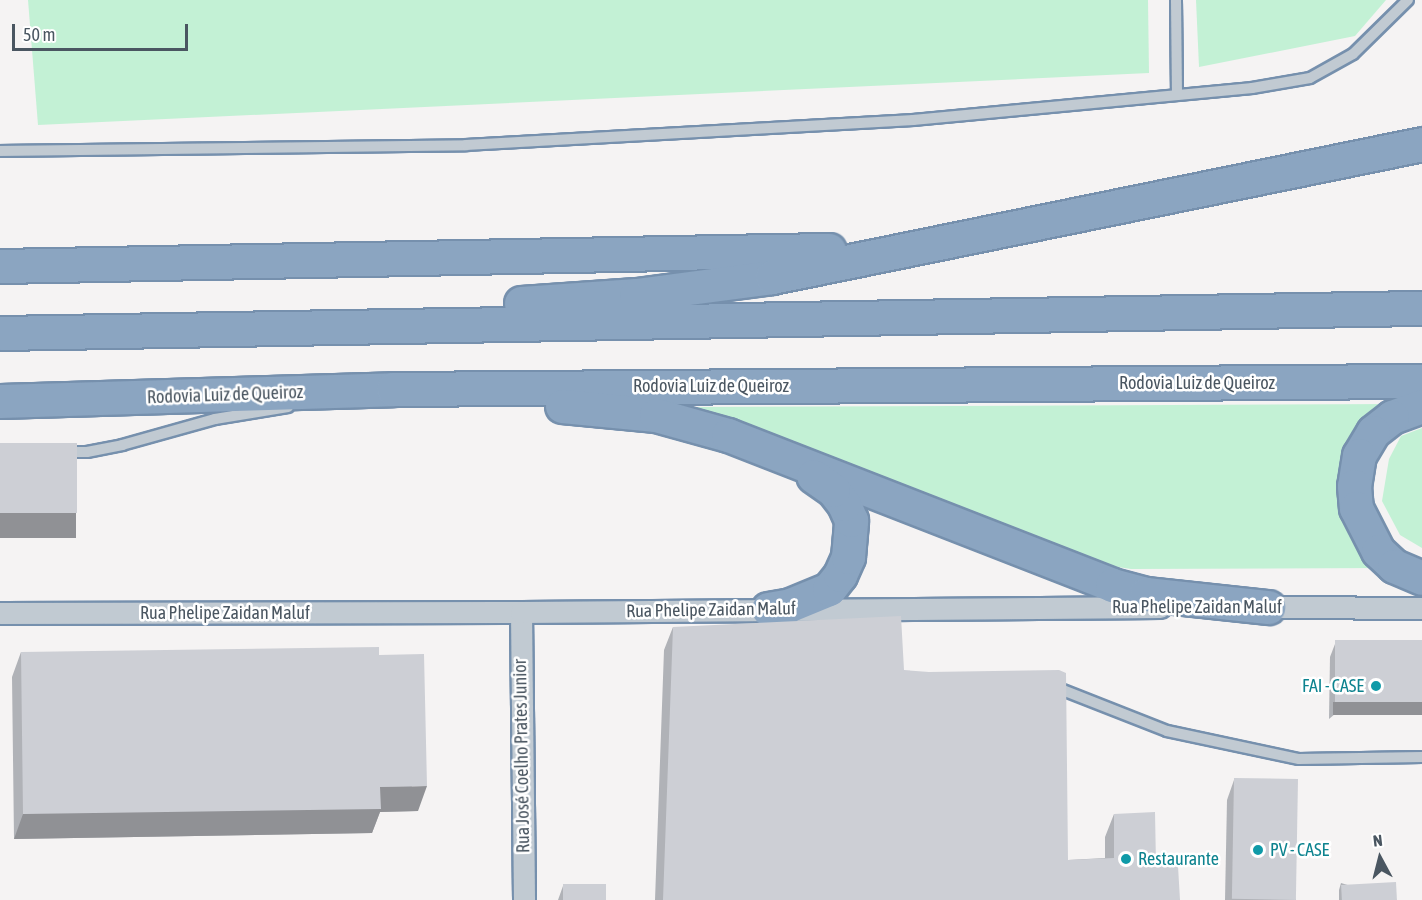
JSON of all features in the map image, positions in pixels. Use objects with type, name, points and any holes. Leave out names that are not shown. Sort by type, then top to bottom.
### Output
[{"type":"highway","points":[[105,331],[636,295],[772,277],[1422,144]]},
{"type":"highway","points":[[0,266],[909,249]]},
{"type":"highway","points":[[0,333],[1422,308]]},
{"type":"highway","name":"Rodovia Luiz de Queiroz","points":[[0,401],[393,389],[1422,381]]},
{"type":"highway","points":[[393,389],[656,416],[728,435],[1112,585],[1146,594],[1268,607]]},
{"type":"highway","points":[[1422,406],[1392,417],[1374,432],[1359,455],[1354,486],[1356,508],[1378,551],[1394,566],[1422,578]]},
{"type":"highway","points":[[768,609],[790,605],[829,589],[840,575],[848,557],[852,539],[851,520],[844,504],[833,490],[787,458]]},
{"type":"street","name":"Rua Phelipe Zaidan Maluf","points":[[0,613],[1422,608]]},
{"type":"street","name":"Rua José Coelho Prates Junior","points":[[521,612],[524,900]]},
{"type":"lane","points":[[1176,0],[1177,95]]},
{"type":"lane","points":[[0,151],[466,145],[913,120],[1252,88],[1310,78],[1353,54],[1408,0]]},
{"type":"lane","points":[[54,452],[99,450],[215,419],[393,389]]},
{"type":"lane","points":[[1045,683],[1167,731],[1299,759],[1422,757]]},
{"type":"green space","points":[[28,0],[1148,0],[1149,73],[38,125]]},
{"type":"green space","points":[[1196,0],[1386,0],[1355,36],[1199,67]]},
{"type":"green space","points":[[1401,404],[1353,454],[1384,568],[1131,569],[1105,565],[694,410],[696,407]]},
{"type":"green space","points":[[1422,428],[1422,548],[1400,535],[1382,501],[1389,459],[1401,436]]},
{"type":"building","points":[[0,443],[77,443],[77,513],[0,513]]},
{"type":"building","points":[[901,616],[904,670],[929,672],[1059,670],[1066,673],[1068,860],[1114,858],[1114,814],[1155,812],[1156,864],[1178,866],[1180,900],[663,900],[673,627]]},
{"type":"building","name":"FAI - CASE","points":[[1335,640],[1422,640],[1422,702],[1335,702]]},
{"type":"building","points":[[379,647],[379,655],[424,654],[427,786],[380,787],[381,809],[23,814],[21,652]]},
{"type":"building","name":"PV - CASE","points":[[1234,778],[1298,779],[1296,900],[1232,899]]},
{"type":"building","points":[[1396,882],[1397,900],[1342,900],[1341,885]]},
{"type":"building","points":[[563,884],[606,884],[606,900],[563,900]]},
{"type":"place","name":"FAI - CASE","points":[[1376,686]]},
{"type":"place","name":"PV - CASE","points":[[1258,850]]},
{"type":"place","name":"Restaurante","points":[[1126,859]]}]
